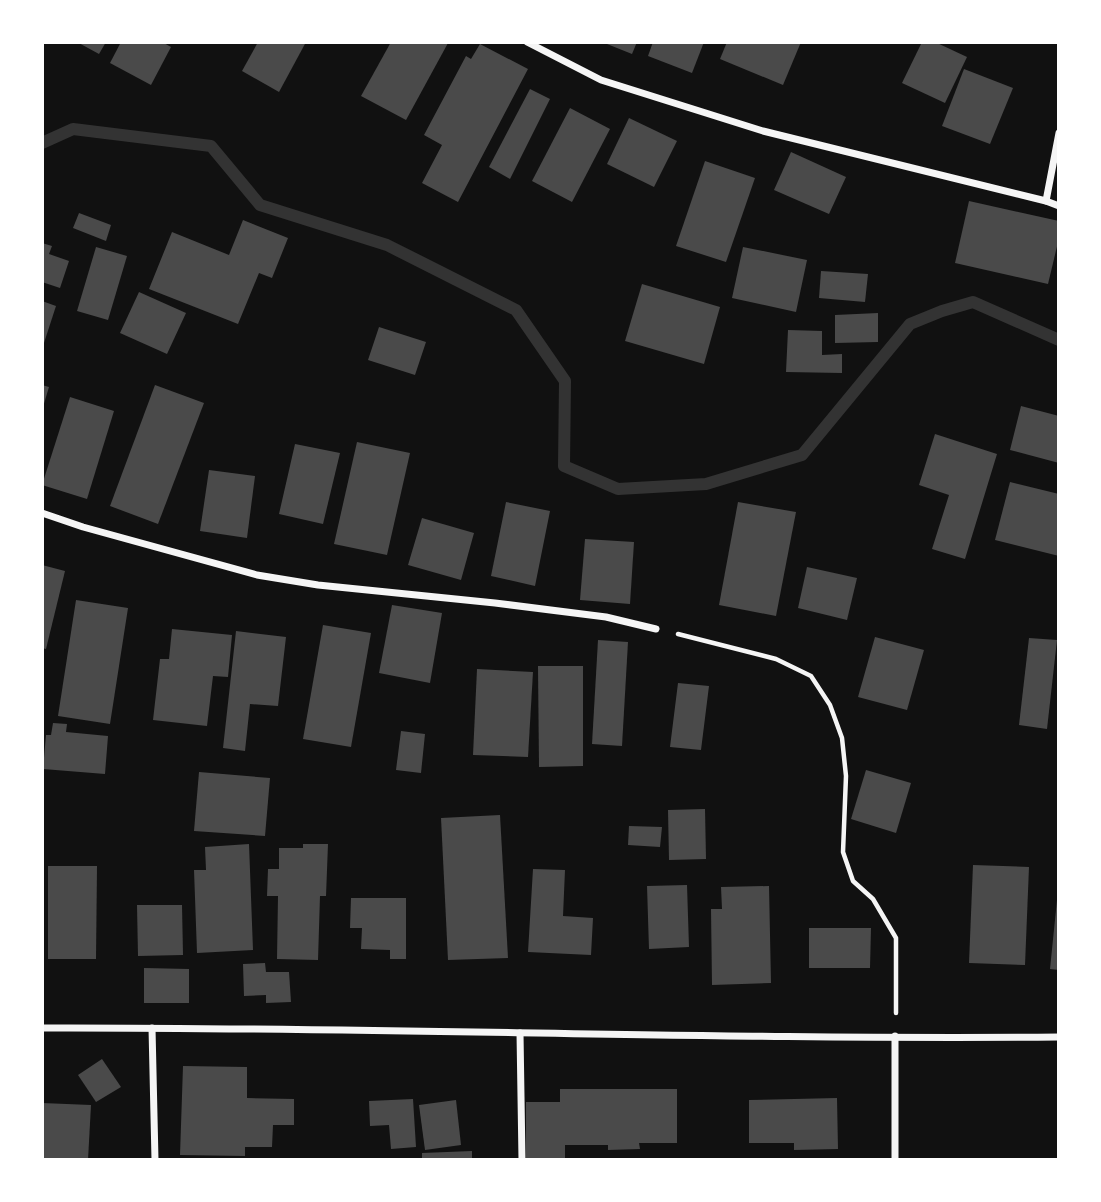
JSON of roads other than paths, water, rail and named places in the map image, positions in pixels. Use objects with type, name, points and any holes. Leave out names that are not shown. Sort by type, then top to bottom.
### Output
[{"type":"street","points":[[527,42],[601,80],[763,131],[1059,206]]},
{"type":"street","points":[[1046,201],[1059,133]]},
{"type":"street","points":[[42,513],[257,575],[318,585],[606,617],[656,629]]},
{"type":"street","points":[[42,1028],[1059,1037]]},
{"type":"street","points":[[152,1028],[155,1160]]},
{"type":"street","points":[[520,1033],[522,1160]]},
{"type":"street","points":[[895,1036],[895,1160]]},
{"type":"waterway","points":[[42,143],[73,129],[211,146],[260,205],[387,245],[516,310],[565,381],[564,466],[618,489],[706,484],[802,455],[910,324],[942,311],[973,302],[1059,340]]}]
